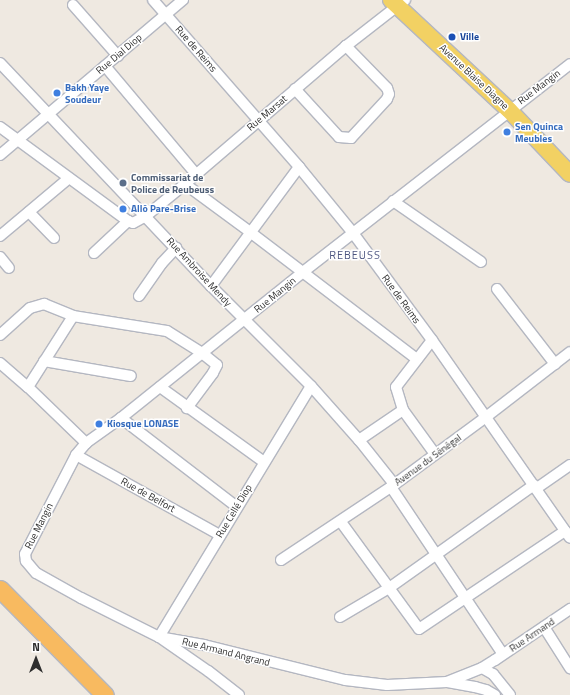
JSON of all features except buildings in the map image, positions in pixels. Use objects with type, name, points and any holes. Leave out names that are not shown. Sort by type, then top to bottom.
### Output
[{"type":"highway","points":[[0,589],[105,695]]},
{"type":"highway","points":[[0,606],[93,695]]},
{"type":"main road","name":"Avenue Blaise Diagne","points":[[398,2],[509,110],[570,174]]},
{"type":"street","name":"Rue de Reims","points":[[153,0],[257,121],[299,167],[353,233],[432,340],[568,535]]},
{"type":"street","name":"Rue Dial Diop","points":[[0,155],[183,0]]},
{"type":"street","name":"Rue Marsat","points":[[128,221],[133,223],[146,216],[398,2]]},
{"type":"street","points":[[73,5],[118,56]]},
{"type":"street","points":[[295,90],[339,137],[351,138],[387,100],[388,94],[387,88],[346,46]]},
{"type":"street","name":"Rue Ambroise Mendy","points":[[0,63],[49,113],[211,286],[312,386],[359,440],[392,486],[503,654]]},
{"type":"street","name":"Rue Mangin","points":[[26,561],[25,554],[28,547],[76,455],[86,443],[121,418],[393,201],[570,64]]},
{"type":"street","points":[[105,66],[196,174]]},
{"type":"street","points":[[0,126],[128,221],[94,253]]},
{"type":"street","points":[[211,286],[299,167]]},
{"type":"street","points":[[0,236],[69,178]]},
{"type":"street","points":[[185,184],[417,358]]},
{"type":"street","points":[[393,201],[481,262]]},
{"type":"street","points":[[29,212],[54,238]]},
{"type":"street","points":[[140,296],[162,263],[176,248]]},
{"type":"street","points":[[0,257],[9,268]]},
{"type":"street","points":[[497,289],[555,364]]},
{"type":"street","points":[[0,335],[35,305],[51,306],[73,316],[166,331],[202,353],[214,362],[216,368],[187,408]]},
{"type":"street","points":[[28,387],[73,316]]},
{"type":"street","points":[[432,340],[396,387],[403,410],[435,454]]},
{"type":"street","name":"Avenue du Sénégal","points":[[281,560],[392,486],[486,417],[570,352]]},
{"type":"street","points":[[44,361],[131,376]]},
{"type":"street","points":[[0,363],[28,387],[86,443]]},
{"type":"street","name":"Rue Cellé Diop","points":[[159,637],[237,506],[312,386]]},
{"type":"street","points":[[160,387],[187,408],[264,462]]},
{"type":"street","points":[[359,440],[403,410]]},
{"type":"street","points":[[121,418],[237,506]]},
{"type":"street","name":"Rue de Belfort","points":[[76,455],[220,535]]},
{"type":"street","points":[[340,617],[388,588],[535,487],[570,465]]},
{"type":"street","points":[[340,522],[419,629],[568,535]]},
{"type":"street","name":"Rue Armand Angrand","points":[[26,561],[36,573],[87,601],[159,637],[198,644],[345,680],[387,685],[446,682],[475,687],[491,692]]},
{"type":"street","name":"Rue Armand","points":[[482,668],[570,609]]},
{"type":"street","points":[[544,627],[570,668]]},
{"type":"street","points":[[159,637],[221,680],[239,695]]},
{"type":"street","points":[[491,692],[495,660]]},
{"type":"street","points":[[475,687],[482,668],[493,674],[510,695]]},
{"type":"street","name":"Rue Armand Angrand","points":[[446,682],[482,668]]},
{"type":"place","name":"Ville","points":[[452,37]]},
{"type":"place","name":"Bakh Yaye Soudeur","points":[[57,93]]},
{"type":"place","name":"Sen Quinca Meubles","points":[[507,132]]},
{"type":"place","name":"Commissariat de Police de Reubeuss","points":[[123,183]]},
{"type":"place","name":"Allô Pare-Brise","points":[[123,209]]},
{"type":"place","name":"Kiosque LONASE","points":[[99,424]]},
{"type":"district","name":"REBEUSS","points":[[355,255]]}]
